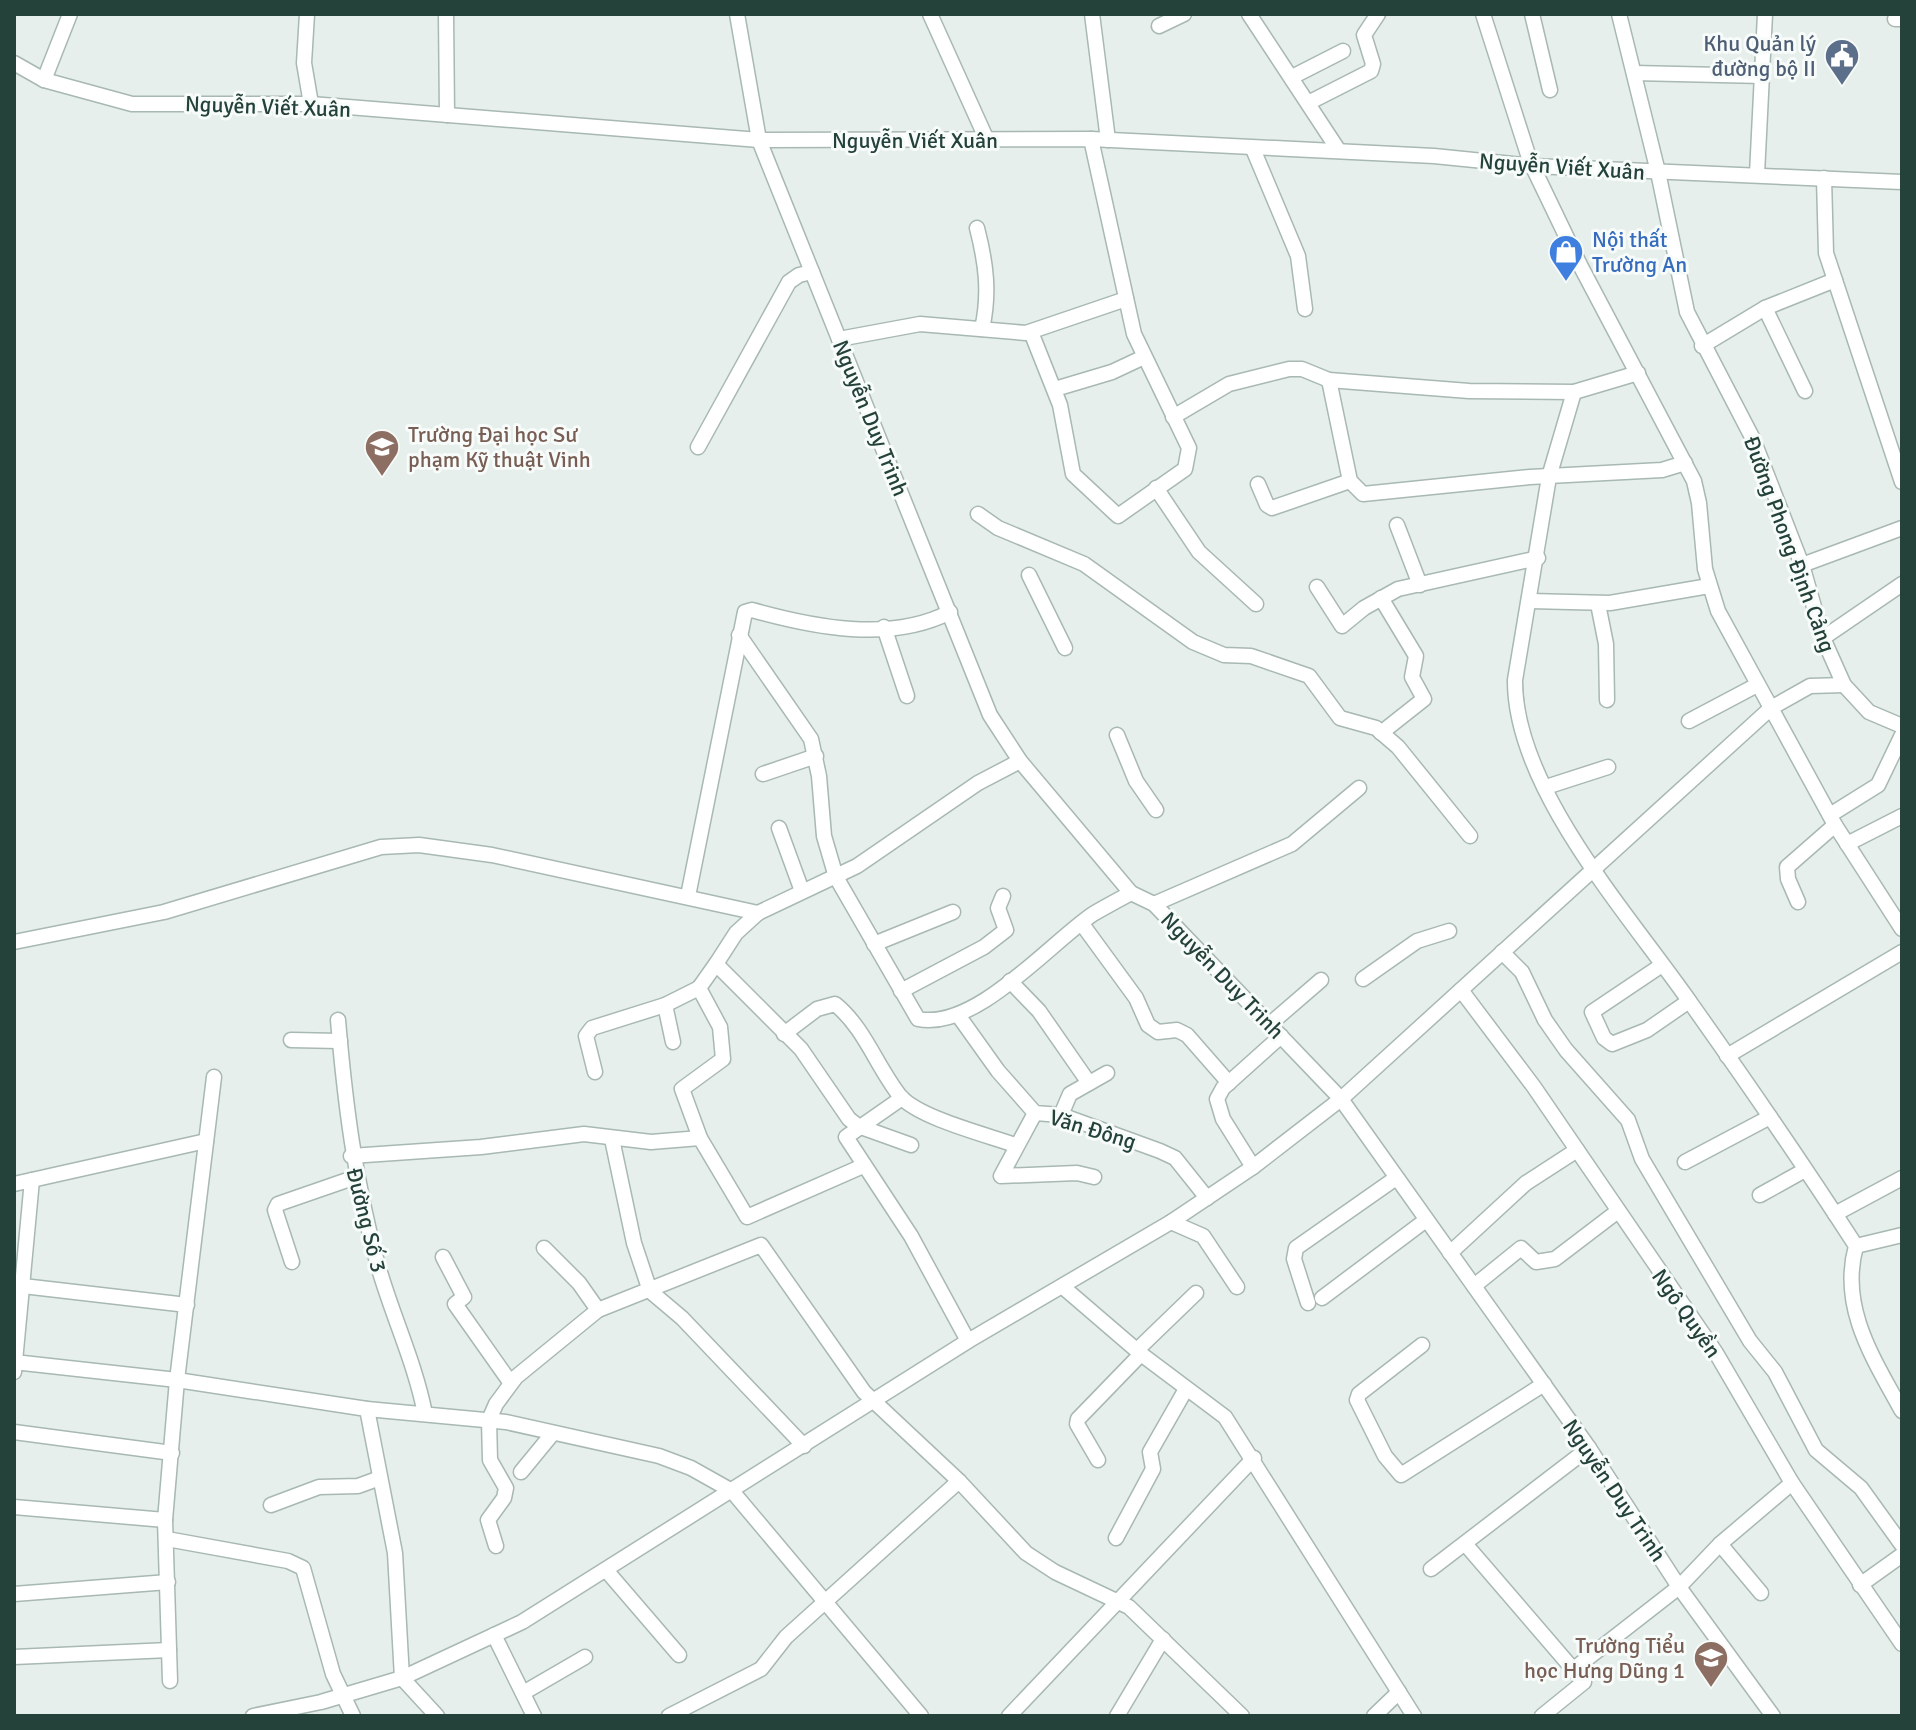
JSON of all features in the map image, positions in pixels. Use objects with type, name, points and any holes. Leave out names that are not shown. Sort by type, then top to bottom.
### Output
[{"type":"street","points":[[44,80],[70,14]]},
{"type":"street","points":[[307,14],[304,63],[311,104]]},
{"type":"street","points":[[446,14],[447,115]]},
{"type":"street","name":"Nguyễn Duy Trinh","points":[[737,14],[759,140],[990,715],[1020,761],[1131,893],[1154,904],[1341,1099],[1589,1448],[1679,1587],[1773,1716]]},
{"type":"street","points":[[930,14],[986,138]]},
{"type":"street","points":[[1092,14],[1108,140]]},
{"type":"street","points":[[1159,26],[1184,14]]},
{"type":"street","points":[[1249,14],[1310,102],[1339,151]]},
{"type":"street","points":[[1310,102],[1371,71],[1373,64],[1364,35],[1378,14]]},
{"type":"street","points":[[1483,14],[1533,166],[1580,265],[1685,463],[1699,503],[1709,586],[1718,611],[1833,820],[1902,929]]},
{"type":"street","points":[[1532,14],[1550,90]]},
{"type":"street","name":"Đường Phong Định Cảng","points":[[1619,14],[1658,172],[1677,278],[1702,346],[1753,439],[1802,565],[1823,638],[1844,685],[1869,712],[1902,726]]},
{"type":"street","points":[[1757,174],[1765,14]]},
{"type":"street","points":[[1292,77],[1343,51]]},
{"type":"street","name":"Nguyễn Viết Xuân","points":[[14,63],[44,80],[132,104],[311,104],[759,140],[1091,139],[1339,151],[1533,166],[1902,182]]},
{"type":"street","points":[[1634,73],[1763,76]]},
{"type":"street","points":[[1031,332],[1055,389],[1067,454],[1077,480],[1118,516],[1185,469],[1189,461],[1189,448],[1144,357],[1126,299],[1091,139]]},
{"type":"street","points":[[1253,149],[1298,256],[1305,309]]},
{"type":"street","points":[[1824,178],[1826,253],[1853,344],[1902,482]]},
{"type":"street","points":[[977,228],[985,261],[988,298],[982,329]]},
{"type":"street","points":[[700,442],[789,282],[799,275],[812,272]]},
{"type":"street","points":[[1702,346],[1765,308],[1835,280]]},
{"type":"street","points":[[839,339],[905,324],[1031,332],[1126,299]]},
{"type":"street","points":[[1765,308],[1805,391]]},
{"type":"street","points":[[1055,389],[1112,372],[1144,357]]},
{"type":"street","points":[[1173,417],[1229,384],[1266,373],[1302,369],[1329,380],[1469,391],[1574,392],[1638,373]]},
{"type":"street","points":[[1329,380],[1350,481],[1357,492],[1371,494],[1662,470],[1685,463]]},
{"type":"street","points":[[1574,392],[1549,477],[1538,558],[1515,680],[1515,704],[1521,736],[1593,870],[1689,1001],[1856,1246],[1850,1297],[1859,1330],[1902,1411]]},
{"type":"street","points":[[1258,484],[1267,505],[1272,508],[1350,481]]},
{"type":"street","points":[[1156,488],[1199,552],[1256,604]]},
{"type":"street","points":[[978,514],[998,528],[1084,564],[1193,642],[1224,655],[1251,656],[1309,676],[1340,718],[1381,733],[1438,792],[1470,836]]},
{"type":"street","points":[[1397,525],[1420,585]]},
{"type":"street","points":[[1802,565],[1902,528]]},
{"type":"street","points":[[1317,587],[1342,626],[1398,589],[1538,558]]},
{"type":"street","points":[[1029,575],[1065,648]]},
{"type":"street","points":[[1823,638],[1902,584]]},
{"type":"street","points":[[1530,601],[1598,604],[1709,586]]},
{"type":"street","points":[[1381,598],[1416,656],[1412,677],[1424,699],[1381,733]]},
{"type":"street","points":[[1598,604],[1606,644],[1607,700]]},
{"type":"street","points":[[688,896],[745,612],[752,610],[834,627],[884,627],[922,624],[950,612]]},
{"type":"street","points":[[884,627],[907,696]]},
{"type":"street","points":[[739,635],[804,726],[816,756],[824,836],[836,877],[918,1019],[928,1021],[958,1015],[1010,981],[1082,924],[1131,893]]},
{"type":"street","points":[[1689,721],[1757,685]]},
{"type":"street","points":[[253,1716],[402,1678],[494,1635],[606,1570],[968,1341],[1171,1222],[1253,1167],[1341,1099],[1771,708],[1810,686],[1844,685]]},
{"type":"street","points":[[1117,735],[1136,781],[1156,810]]},
{"type":"street","points":[[1798,902],[1788,879],[1787,867],[1833,820],[1878,785],[1902,735]]},
{"type":"street","points":[[763,774],[816,756]]},
{"type":"street","points":[[595,1072],[586,1036],[592,1028],[665,1005],[699,988],[736,933],[758,913],[857,866],[978,783],[1020,761]]},
{"type":"street","points":[[1546,787],[1608,767]]},
{"type":"street","points":[[1154,904],[1292,844],[1359,788]]},
{"type":"street","points":[[1847,844],[1902,816]]},
{"type":"street","points":[[779,828],[802,891]]},
{"type":"street","points":[[14,942],[164,912],[381,847],[419,845],[492,855],[758,913]]},
{"type":"street","points":[[901,991],[984,947],[1006,930],[998,908],[1003,896]]},
{"type":"street","points":[[874,944],[953,912]]},
{"type":"street","points":[[1082,924],[1136,998],[1148,1025],[1158,1032],[1177,1030],[1187,1035],[1229,1083]]},
{"type":"street","points":[[1363,979],[1417,941],[1449,931]]},
{"type":"street","points":[[1502,952],[1522,972],[1545,1020],[1566,1050],[1628,1120],[1642,1159],[1750,1341],[1775,1372],[1816,1450],[1830,1466],[1861,1488],[1902,1545]]},
{"type":"street","points":[[1727,1056],[1902,952]]},
{"type":"street","points":[[716,964],[812,1064],[858,1126],[911,1145]]},
{"type":"street","points":[[1662,965],[1592,1012],[1604,1038],[1612,1044],[1632,1037],[1689,1001]]},
{"type":"street","points":[[1270,1024],[1321,980]]},
{"type":"street","points":[[1010,981],[1039,1011],[1089,1083]]},
{"type":"street","points":[[699,988],[720,1027],[723,1059],[682,1089],[700,1138],[747,1217],[863,1166]]},
{"type":"street","name":"Ngô Quyền","points":[[1461,990],[1577,1150],[1739,1389],[1792,1483],[1902,1644]]},
{"type":"street","points":[[784,1034],[817,1009],[835,1004],[854,1025],[902,1098],[935,1115],[1015,1145]]},
{"type":"street","points":[[665,1005],[673,1042]]},
{"type":"street","name":"Văn Đông","points":[[958,1015],[998,1071],[1035,1113],[1061,1115],[1175,1158],[1207,1198]]},
{"type":"street","name":"Đường Số 3","points":[[338,1020],[351,1156],[377,1264],[417,1379],[425,1414]]},
{"type":"street","points":[[1253,1167],[1217,1106],[1217,1099],[1229,1083],[1281,1036]]},
{"type":"street","points":[[291,1040],[340,1041]]},
{"type":"street","points":[[1061,1115],[1070,1094],[1107,1073]]},
{"type":"street","points":[[170,1681],[165,1520],[177,1380],[214,1077]]},
{"type":"street","points":[[902,1098],[846,1137],[911,1236],[968,1341]]},
{"type":"street","points":[[1035,1113],[1015,1145],[1001,1176],[1077,1173],[1094,1177]]},
{"type":"street","points":[[1685,1162],[1770,1117]]},
{"type":"street","points":[[351,1156],[481,1147],[584,1134],[651,1142],[700,1138]]},
{"type":"street","points":[[612,1139],[634,1243],[650,1291],[682,1318],[804,1446]]},
{"type":"street","points":[[14,1184],[206,1141]]},
{"type":"street","points":[[1450,1253],[1526,1183],[1577,1150]]},
{"type":"street","points":[[1760,1195],[1805,1170]]},
{"type":"street","points":[[292,1262],[275,1210],[278,1204],[356,1177]]},
{"type":"street","points":[[1396,1178],[1296,1248],[1294,1259],[1315,1300],[1426,1220]]},
{"type":"street","points":[[1835,1214],[1902,1178]]},
{"type":"street","points":[[14,1372],[32,1180]]},
{"type":"street","points":[[1474,1286],[1521,1248],[1536,1262],[1555,1259],[1618,1211]]},
{"type":"street","points":[[1171,1222],[1203,1236],[1237,1287]]},
{"type":"street","points":[[1856,1246],[1902,1235]]},
{"type":"street","points":[[496,1546],[488,1520],[504,1498],[506,1488],[490,1460],[489,1420],[510,1382],[598,1310],[761,1245],[864,1392],[959,1481],[1040,1564],[1129,1607],[1242,1716]]},
{"type":"street","points":[[544,1248],[579,1283],[598,1310]]},
{"type":"street","points":[[443,1257],[464,1297],[455,1304],[510,1382]]},
{"type":"street","points":[[23,1286],[187,1305]]},
{"type":"street","points":[[1063,1287],[1139,1352],[1225,1417],[1254,1458],[1327,1584],[1414,1716]]},
{"type":"street","points":[[1098,1460],[1077,1424],[1078,1419],[1196,1293]]},
{"type":"street","points":[[1422,1345],[1359,1394],[1357,1400],[1385,1456],[1401,1475],[1411,1472],[1544,1384]]},
{"type":"street","points":[[14,1362],[177,1380],[367,1409],[489,1420],[659,1456],[691,1468],[732,1491],[921,1716]]},
{"type":"street","points":[[1116,1538],[1153,1469],[1150,1452],[1186,1389]]},
{"type":"street","points":[[367,1409],[395,1553],[402,1678],[437,1716]]},
{"type":"street","points":[[14,1432],[172,1453]]},
{"type":"street","points":[[521,1472],[553,1433]]},
{"type":"street","points":[[1431,1569],[1467,1546],[1589,1448]]},
{"type":"street","points":[[1009,1716],[1116,1599],[1254,1458]]},
{"type":"street","points":[[271,1505],[319,1487],[358,1486],[380,1478]]},
{"type":"street","points":[[669,1716],[752,1675],[825,1602],[959,1481]]},
{"type":"street","points":[[1575,1668],[1679,1587],[1720,1544],[1792,1483]]},
{"type":"street","points":[[14,1507],[165,1520]]},
{"type":"street","points":[[167,1539],[298,1563],[306,1575],[315,1621],[341,1696],[353,1716]]},
{"type":"street","points":[[1720,1544],[1761,1593]]},
{"type":"street","points":[[1467,1546],[1584,1682],[1542,1716]]},
{"type":"street","points":[[1860,1585],[1902,1555]]},
{"type":"street","points":[[606,1570],[679,1655]]},
{"type":"street","points":[[14,1594],[168,1582]]},
{"type":"street","points":[[494,1635],[534,1716]]},
{"type":"street","points":[[1117,1716],[1163,1639]]},
{"type":"street","points":[[14,1657],[169,1650]]},
{"type":"street","points":[[523,1693],[585,1657]]},
{"type":"street","points":[[1374,1716],[1399,1692]]},
{"type":"place","name":"Khu Quản lý đường bộ II","points":[[1842,87]]},
{"type":"place","name":"Nội thất Trường An","points":[[1566,283]]},
{"type":"place","name":"Trường Đại học Sư phạm Kỹ thuật Vinh","points":[[382,478]]},
{"type":"place","name":"Trường Tiểu học Hưng Dũng 1","points":[[1711,1689]]}]
